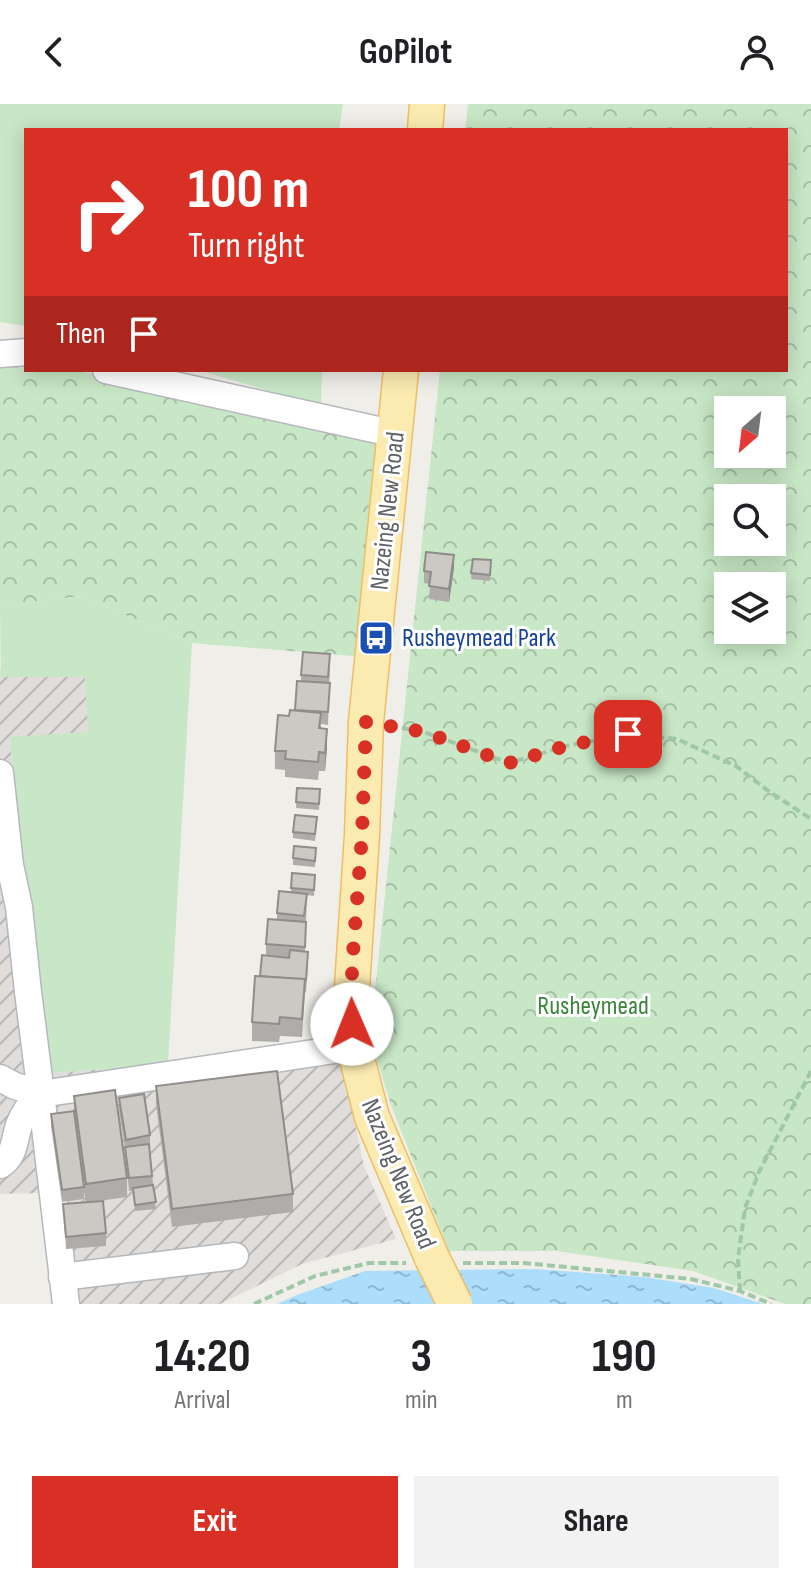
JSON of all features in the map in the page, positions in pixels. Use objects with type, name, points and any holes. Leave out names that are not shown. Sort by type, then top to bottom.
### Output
[{"type":"main road","points":[[425,128],[427,104]]},
{"type":"main road","name":"Nazeing New Road","points":[[401,372],[366,722],[351,1002],[354,1047],[372,1117],[432,1262],[455,1304]]},
{"type":"lane","points":[[0,354],[24,352]]},
{"type":"lane","points":[[115,372],[396,434]]},
{"type":"lane","points":[[0,773],[10,865],[19,907],[10,922],[28,992],[66,1304]]},
{"type":"lane","points":[[0,1078],[41,1094],[354,1047]]},
{"type":"lane","points":[[0,1165],[13,1150],[18,1127],[30,1104],[41,1094]]},
{"type":"lane","points":[[62,1277],[235,1256]]},
{"type":"path","points":[[366,722],[424,732],[509,763],[566,746],[628,734],[677,739],[736,766],[811,819]]},
{"type":"path","points":[[740,1291],[738,1259],[745,1208],[759,1172],[811,1071]]},
{"type":"path","points":[[254,1304],[315,1276],[369,1263],[432,1262],[539,1264],[691,1279],[740,1291],[771,1304]]},
{"type":"shaded area","points":[[0,665],[2,677],[85,676],[89,732],[10,738],[39,1074],[339,1050],[364,1166],[396,1239],[302,1264],[220,1304],[58,1304],[44,1193],[0,1194]]},
{"type":"green space","points":[[0,104],[343,104],[339,128],[24,128],[24,326],[0,322]]},
{"type":"green space","name":"Rusheymead","points":[[468,104],[811,104],[811,1304],[785,1304],[693,1271],[557,1251],[449,1251],[392,1108],[370,1038],[440,372],[788,372],[788,128],[465,128]]},
{"type":"green space","points":[[0,356],[24,361],[24,372],[83,372],[378,433],[366,657],[192,643],[81,596],[0,606]]},
{"type":"green space","points":[[205,372],[322,372],[321,406]]},
{"type":"green space","points":[[81,596],[192,643],[168,1064],[39,1074],[10,737],[88,732],[85,677],[1,677],[0,606]]},
{"type":"water","points":[[535,1269],[644,1277],[714,1288],[763,1304],[277,1304],[365,1271]]},
{"type":"building","points":[[426,552],[454,555],[449,589],[429,586],[431,572],[424,571]]},
{"type":"building","points":[[473,559],[491,560],[490,575],[471,573]]},
{"type":"building","points":[[303,652],[330,654],[328,677],[301,675]]},
{"type":"building","points":[[297,681],[330,683],[328,712],[295,710]]},
{"type":"building","points":[[290,710],[321,713],[319,728],[327,729],[325,753],[319,752],[318,762],[285,759],[286,751],[275,751],[278,715],[289,716]]},
{"type":"building","points":[[297,788],[320,789],[319,804],[296,802]]},
{"type":"building","points":[[295,815],[317,817],[315,834],[293,832]]},
{"type":"building","points":[[294,846],[316,848],[315,861],[293,858]]},
{"type":"building","points":[[292,873],[315,875],[314,890],[291,888]]},
{"type":"building","points":[[279,891],[307,894],[304,916],[277,913]]},
{"type":"building","points":[[268,919],[306,922],[305,947],[266,944]]},
{"type":"building","points":[[290,950],[308,952],[306,980],[260,976],[262,955],[289,958]]},
{"type":"building","points":[[255,976],[305,979],[302,1019],[280,1017],[279,1024],[252,1022]]},
{"type":"building","points":[[277,1071],[293,1194],[172,1209],[156,1086]]},
{"type":"building","points":[[115,1090],[127,1178],[86,1184],[74,1096]]},
{"type":"building","points":[[144,1094],[150,1135],[126,1140],[119,1098]]},
{"type":"building","points":[[74,1111],[84,1187],[62,1190],[51,1114]]},
{"type":"building","points":[[149,1144],[152,1176],[129,1178],[125,1147]]},
{"type":"building","points":[[153,1185],[156,1202],[135,1205],[133,1188]]},
{"type":"building","points":[[103,1201],[106,1233],[66,1237],[63,1204]]},
{"type":"place","name":"Rusheymead Park","points":[[376,638]]},
{"type":"route","points":[[352,1024],[352,967],[362,835],[366,722],[424,732],[509,763],[566,746],[628,734]]}]
